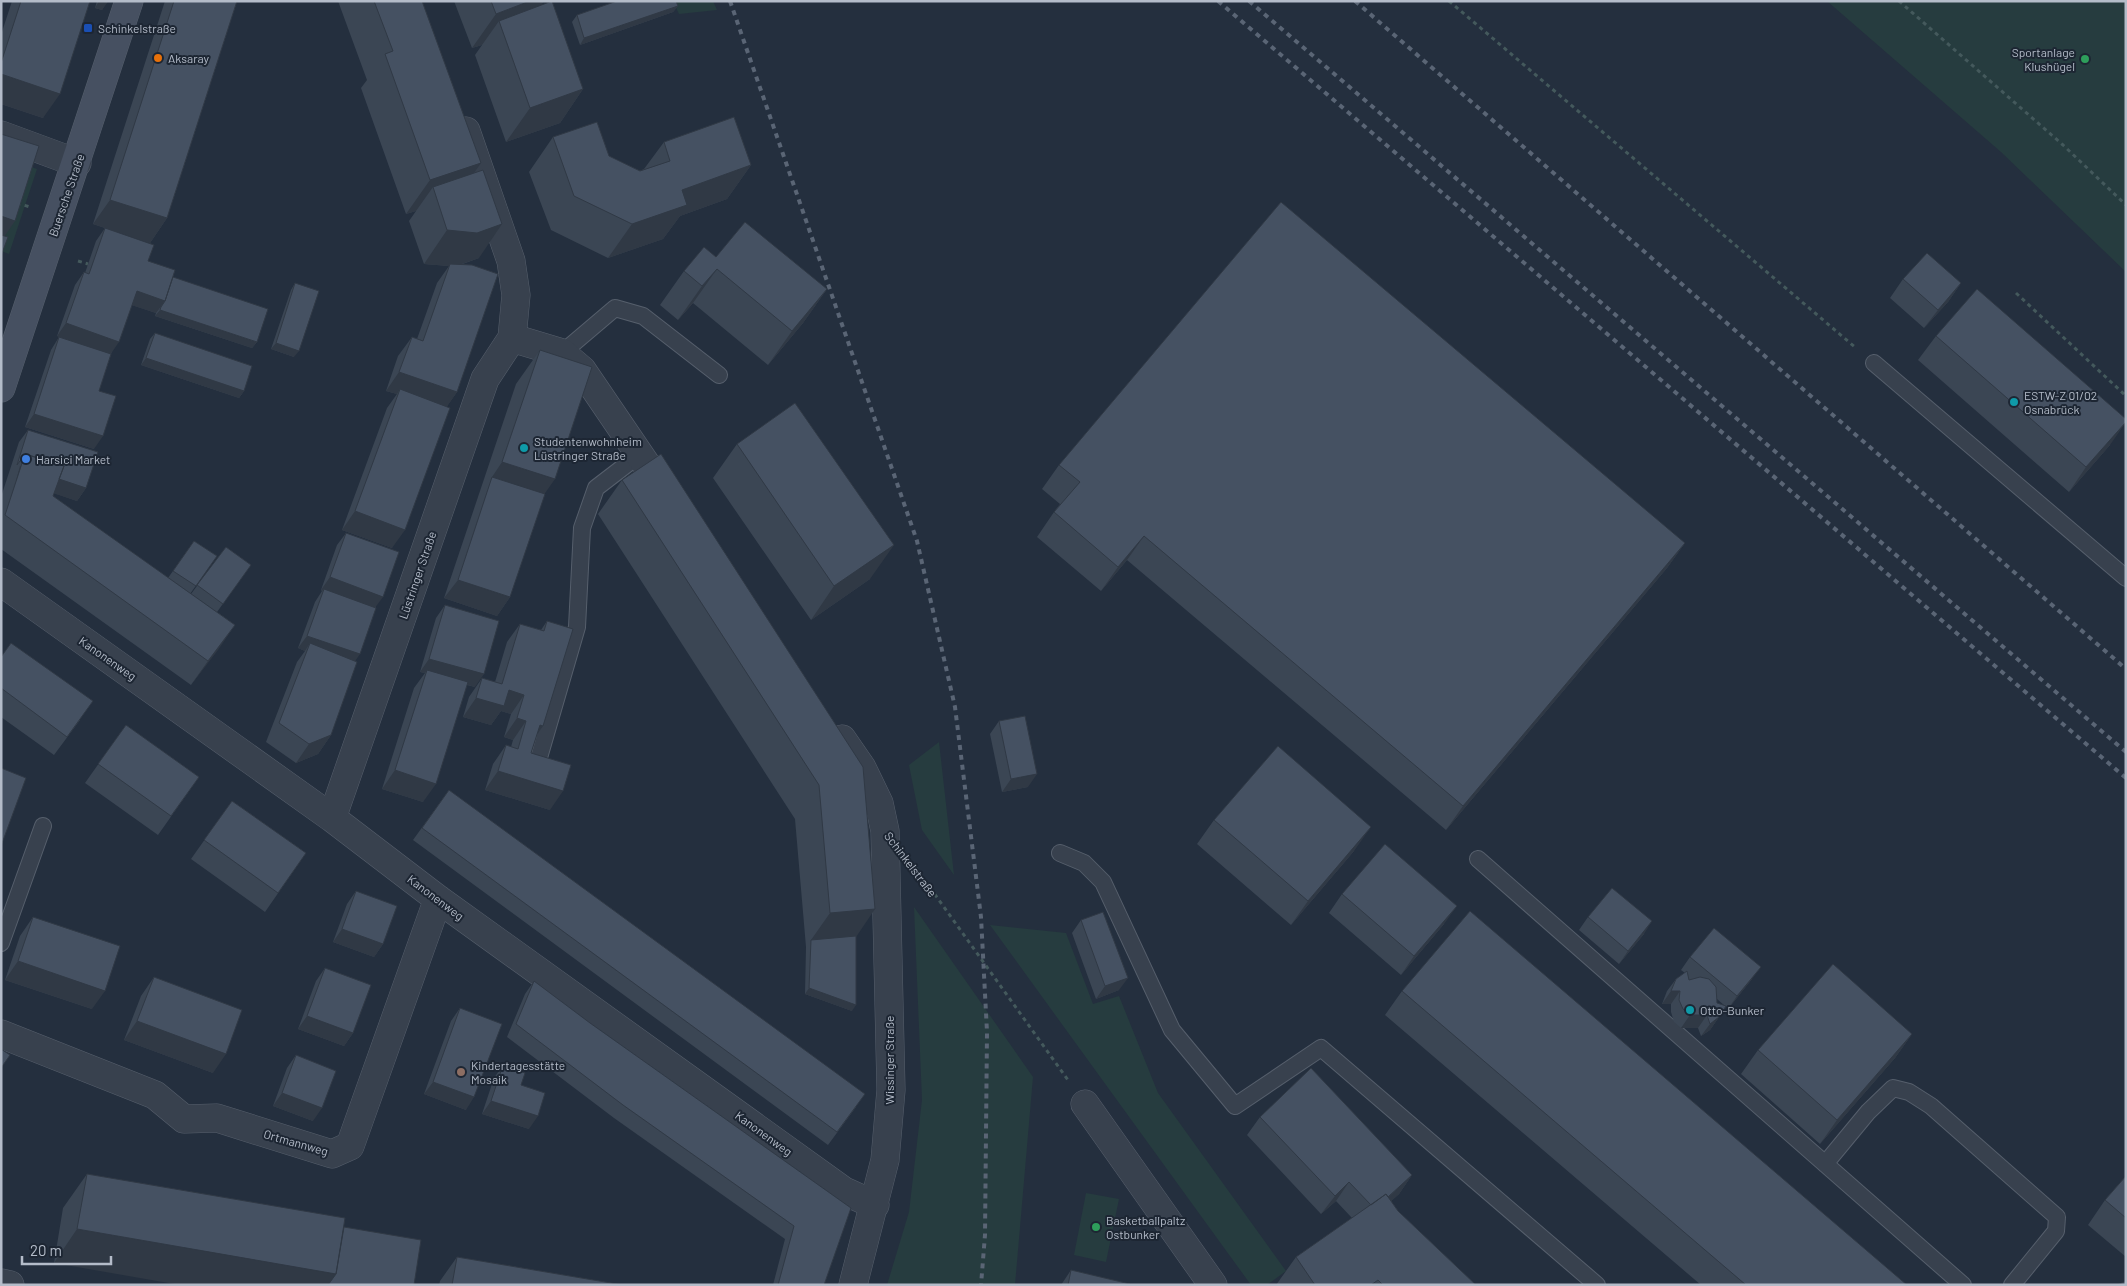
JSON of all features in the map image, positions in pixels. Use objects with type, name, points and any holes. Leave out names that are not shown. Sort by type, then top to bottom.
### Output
[{"type":"main road","name":"Buersche Straße","points":[[1,388],[77,163],[129,1]]},
{"type":"street","points":[[457,105],[511,261],[516,295],[512,338],[562,353],[582,370],[679,511]]},
{"type":"street","points":[[1,135],[77,163]]},
{"type":"street","name":"Lüstringer Straße","points":[[332,818],[485,379],[512,338]]},
{"type":"street","name":"Kanonenweg","points":[[1,582],[332,818],[438,899],[844,1190],[875,1205]]},
{"type":"street","name":"Schinkelstraße","points":[[828,720],[862,768],[879,803],[885,831]]},
{"type":"street","name":"Wissinger Straße","points":[[853,1285],[885,1160],[891,1090],[885,831]]},
{"type":"street","name":"Ortmannweg","points":[[1,1034],[156,1095],[184,1119],[218,1118],[332,1154],[350,1146],[438,899]]},
{"type":"street","points":[[1085,1104],[1214,1285]]},
{"type":"street","points":[[1,1283],[10,1285]]},
{"type":"lane","points":[[562,353],[615,308],[643,316],[718,375]]},
{"type":"lane","points":[[1874,363],[2126,578]]},
{"type":"lane","points":[[538,761],[577,627],[582,528],[596,488],[639,455]]},
{"type":"lane","points":[[1,943],[43,826]]},
{"type":"lane","points":[[1060,853],[1084,863],[1104,882],[1172,1030],[1235,1106],[1321,1048],[1597,1285]]},
{"type":"lane","points":[[1478,859],[1963,1285]]},
{"type":"lane","points":[[1825,1164],[1868,1112],[1893,1088],[1909,1092],[1924,1101],[2057,1217],[2056,1231],[2012,1285]]},
{"type":"path","points":[[1450,1],[1874,363]]},
{"type":"path","points":[[1899,1],[2063,145],[2126,205]]},
{"type":"path","points":[[14,202],[30,207]]},
{"type":"path","points":[[78,260],[88,264]]},
{"type":"path","points":[[2016,293],[2126,396]]},
{"type":"path","name":"Schinkelstraße","points":[[914,866],[1085,1104]]},
{"type":"green space","points":[[673,1],[713,1],[717,10],[679,14]]},
{"type":"green space","points":[[1827,1],[2126,1],[2126,272],[2001,152]]},
{"type":"green space","points":[[26,165],[37,169],[9,254],[1,251],[1,242]]},
{"type":"green space","points":[[939,742],[954,875],[922,830],[909,765]]},
{"type":"green space","points":[[914,907],[1033,1077],[1015,1285],[887,1285],[909,1212],[922,1100]]},
{"type":"green space","points":[[990,925],[1066,933],[1093,1004],[1119,996],[1158,1093],[1286,1271],[1267,1285],[1251,1285]]},
{"type":"green space","name":"Basketballpaltz Ostbunker","points":[[1086,1193],[1119,1199],[1106,1262],[1074,1255]]},
{"type":"building","points":[[21,1],[90,1],[60,94],[1,74],[1,63]]},
{"type":"building","points":[[174,1],[237,1],[167,218],[110,200]]},
{"type":"building","points":[[374,1],[422,1],[481,163],[430,180],[385,54],[393,51]]},
{"type":"building","points":[[491,1],[530,1],[496,14]]},
{"type":"building","points":[[552,1],[583,89],[530,108],[499,21]]},
{"type":"building","points":[[617,1],[676,1],[678,6],[584,38],[577,15]]},
{"type":"building","points":[[734,117],[751,165],[682,190],[687,205],[632,224],[574,196],[553,137],[597,122],[609,156],[640,171],[670,161],[664,142]]},
{"type":"building","points":[[1,134],[39,146],[15,221],[1,216]]},
{"type":"building","points":[[483,170],[502,224],[477,233],[447,230],[433,187]]},
{"type":"building","points":[[1281,202],[1685,543],[1463,806],[1144,536],[1118,567],[1054,512],[1080,482],[1059,465]]},
{"type":"building","points":[[745,222],[827,289],[792,331],[717,269],[702,286],[684,271],[704,247],[716,257]]},
{"type":"building","points":[[105,228],[154,245],[148,261],[175,270],[165,301],[137,291],[119,342],[66,323],[84,272],[89,274]]},
{"type":"building","points":[[1,235],[8,237],[1,256]]},
{"type":"building","points":[[1927,253],[1961,283],[1938,310],[1903,279]]},
{"type":"building","points":[[450,264],[472,265],[498,274],[457,392],[399,372],[412,337],[423,341]]},
{"type":"building","points":[[173,277],[268,309],[257,342],[160,310]]},
{"type":"building","points":[[295,283],[319,291],[299,351],[276,343]]},
{"type":"building","points":[[1977,289],[2126,419],[2126,422],[2086,467],[1936,336]]},
{"type":"building","points":[[155,333],[252,366],[244,391],[146,358]]},
{"type":"building","points":[[59,337],[111,354],[99,391],[116,396],[103,436],[34,414]]},
{"type":"building","points":[[540,350],[592,367],[555,479],[502,462]]},
{"type":"building","points":[[400,389],[450,408],[405,530],[355,511]]},
{"type":"building","points":[[795,403],[894,545],[834,586],[737,444]]},
{"type":"building","points":[[28,430],[98,452],[86,488],[59,479],[64,466],[25,454],[17,465]]},
{"type":"building","points":[[25,454],[64,466],[53,496],[235,625],[208,661],[5,515]]},
{"type":"building","points":[[661,454],[863,767],[875,909],[830,913],[819,785],[622,480]]},
{"type":"building","points":[[492,477],[545,494],[510,597],[458,580]]},
{"type":"building","points":[[346,533],[399,552],[383,597],[330,577]]},
{"type":"building","points":[[194,541],[217,556],[196,586],[173,571]]},
{"type":"building","points":[[226,547],[251,565],[223,604],[197,585]]},
{"type":"building","points":[[324,589],[376,608],[360,654],[307,636]]},
{"type":"building","points":[[445,605],[499,621],[484,674],[429,659]]},
{"type":"building","points":[[547,621],[573,629],[543,726],[540,725],[531,753],[571,765],[563,791],[498,771],[506,745],[518,749],[526,721],[517,718],[524,695],[509,690],[504,706],[476,698],[482,678],[502,684],[520,624],[544,631]]},
{"type":"building","points":[[11,643],[93,701],[67,737],[1,688],[1,657]]},
{"type":"building","points":[[310,643],[357,662],[331,735],[309,744],[279,723]]},
{"type":"building","points":[[427,670],[468,682],[436,784],[395,770]]},
{"type":"building","points":[[1025,716],[1037,774],[1011,779],[999,721]]},
{"type":"building","points":[[126,725],[199,777],[171,816],[98,764]]},
{"type":"building","points":[[1278,746],[1371,827],[1308,901],[1214,820]]},
{"type":"building","points":[[1,768],[26,778],[1,846]]},
{"type":"building","points":[[449,790],[865,1094],[837,1132],[422,828]]},
{"type":"building","points":[[232,801],[306,853],[278,893],[204,840]]},
{"type":"building","points":[[1385,844],[1457,906],[1414,956],[1342,894]]},
{"type":"building","points":[[1612,888],[1652,921],[1628,951],[1588,917]]},
{"type":"building","points":[[356,891],[397,906],[383,944],[342,929]]},
{"type":"building","points":[[1470,911],[1907,1285],[1746,1285],[1402,991]]},
{"type":"building","points":[[1103,912],[1128,978],[1105,986],[1081,920]]},
{"type":"building","points":[[33,917],[120,946],[105,991],[18,961]]},
{"type":"building","points":[[1714,928],[1761,967],[1737,996],[1690,957]]},
{"type":"building","points":[[856,936],[856,1005],[809,988],[811,940]]},
{"type":"building","points":[[1833,964],[1912,1034],[1837,1120],[1758,1050]]},
{"type":"building","points":[[325,968],[371,985],[353,1033],[307,1016]]},
{"type":"building","points":[[1687,971],[1689,980],[1700,977],[1709,979],[1716,987],[1717,1003],[1726,1006],[1719,1017],[1710,1024],[1707,1015],[1690,1015],[1683,1009],[1679,1000],[1680,991],[1671,991],[1676,979]]},
{"type":"building","points":[[154,977],[242,1010],[226,1054],[137,1021]]},
{"type":"building","points":[[534,981],[590,1023],[851,1208],[824,1285],[778,1285],[794,1226],[623,1105],[516,1024]]},
{"type":"building","points":[[460,1008],[502,1024],[474,1097],[433,1082]]},
{"type":"building","points":[[1,1049],[10,1055],[1,1068]]},
{"type":"building","points":[[296,1055],[336,1071],[322,1108],[282,1093]]},
{"type":"building","points":[[503,1065],[525,1073],[521,1085],[545,1093],[538,1116],[491,1101]]},
{"type":"building","points":[[1311,1068],[1412,1175],[1388,1197],[1386,1194],[1371,1205],[1349,1182],[1335,1196],[1260,1117]]},
{"type":"building","points":[[87,1174],[345,1218],[336,1274],[77,1229]]},
{"type":"building","points":[[2126,1176],[2126,1218],[2105,1200]]},
{"type":"building","points":[[1386,1194],[1398,1211],[1476,1285],[1383,1285],[1378,1280],[1371,1285],[1315,1285],[1296,1257]]},
{"type":"building","points":[[344,1227],[421,1240],[414,1285],[328,1285],[336,1274]]},
{"type":"building","points":[[457,1257],[623,1285],[452,1285]]},
{"type":"building","points":[[1071,1270],[1130,1284],[1130,1285],[1068,1285]]},
{"type":"building","points":[[2126,1281],[2126,1285],[2117,1285]]},
{"type":"railway","points":[[730,1],[917,541],[955,707],[981,917],[987,1032],[985,1235],[981,1285]]},
{"type":"railway","points":[[1218,1],[2126,778]]},
{"type":"railway","points":[[1249,1],[2126,752]]},
{"type":"railway","points":[[1355,1],[2126,669]]},
{"type":"place","name":"Schinkelstraße","points":[[88,28]]},
{"type":"place","name":"Aksaray","points":[[158,58]]},
{"type":"place","name":"Sportanlage Klushügel","points":[[2085,59]]},
{"type":"place","name":"ESTW-Z 01/02 Osnabrück","points":[[2014,402]]},
{"type":"place","name":"Studentenwohnheim Lüstringer Straße","points":[[524,448]]},
{"type":"place","name":"Harsici Market","points":[[26,459]]},
{"type":"place","name":"Otto-Bunker","points":[[1690,1010]]},
{"type":"place","name":"Kindertagesstätte Mosaik","points":[[461,1072]]},
{"type":"place","name":"Basketballpaltz Ostbunker","points":[[1096,1227]]}]
